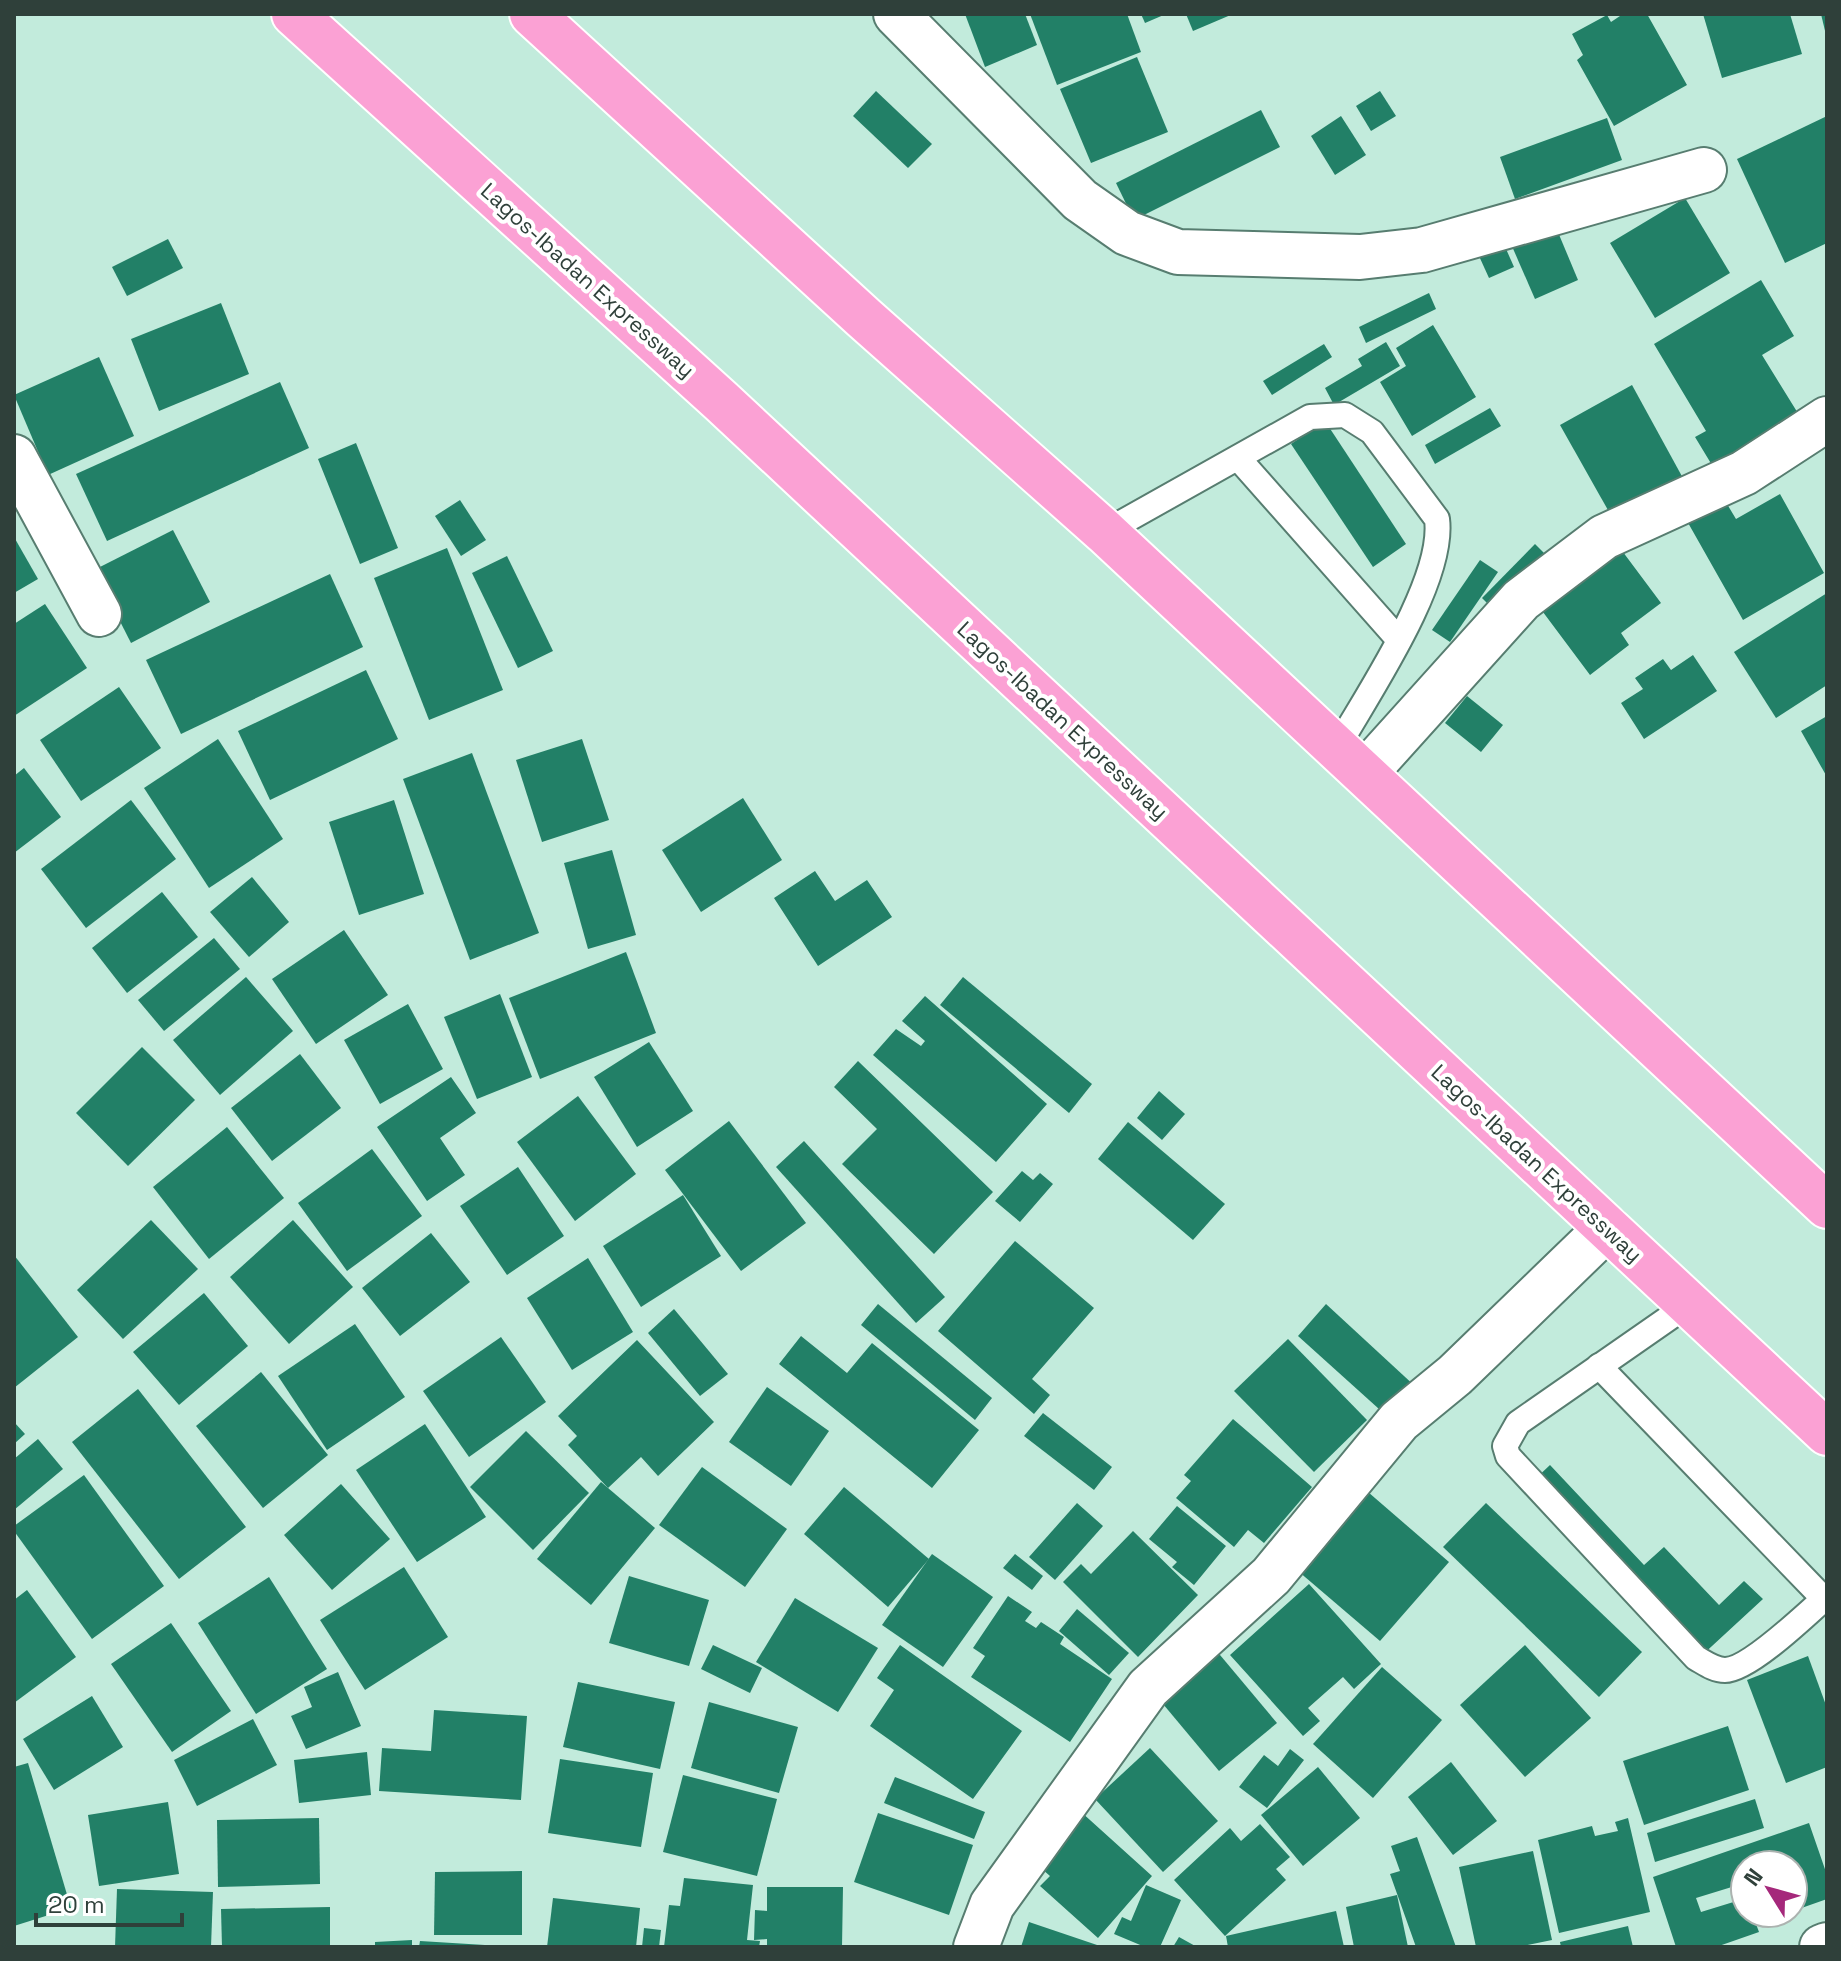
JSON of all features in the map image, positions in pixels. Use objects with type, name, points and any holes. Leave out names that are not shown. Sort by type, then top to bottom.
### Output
[{"type":"highway","name":"Lagos-Ibadan Expressway","points":[[294,14],[721,401],[1827,1433]]},
{"type":"highway","points":[[532,14],[1352,759],[1827,1206]]},
{"type":"street","points":[[896,14],[1080,200],[1127,233],[1178,252],[1360,257],[1422,250],[1704,170]]},
{"type":"street","points":[[1352,759],[1521,600],[1604,537],[1744,473],[1827,419]]},
{"type":"street","points":[[14,457],[99,614]]},
{"type":"street","points":[[976,1947],[992,1905],[1148,1688],[1271,1576],[1399,1421],[1455,1375],[1607,1228]]},
{"type":"lane","points":[[1105,532],[1310,417],[1345,415],[1372,432],[1437,519],[1439,536],[1433,563],[1352,759]]},
{"type":"lane","points":[[1238,458],[1399,640]]},
{"type":"lane","points":[[1599,1366],[1825,1598],[1763,1650],[1727,1671],[1696,1658],[1508,1456],[1505,1446],[1518,1423],[1599,1366],[1689,1304]]},
{"type":"building","points":[[965,14],[1025,14],[1037,45],[985,67]]},
{"type":"building","points":[[1030,14],[1127,14],[1141,52],[1057,85]]},
{"type":"building","points":[[1141,14],[1166,14],[1145,23]]},
{"type":"building","points":[[1186,14],[1233,14],[1193,31]]},
{"type":"building","points":[[1623,14],[1647,14],[1687,85],[1614,126],[1577,60],[1583,55],[1572,34],[1607,15],[1611,22]]},
{"type":"building","points":[[1703,14],[1790,14],[1802,54],[1722,78]]},
{"type":"building","points":[[1821,14],[1827,14],[1827,35],[1826,35]]},
{"type":"building","points":[[1137,57],[1168,132],[1091,163],[1060,89]]},
{"type":"building","points":[[876,91],[932,144],[908,168],[853,116]]},
{"type":"building","points":[[1380,91],[1396,116],[1371,131],[1356,106]]},
{"type":"building","points":[[1261,110],[1280,147],[1134,220],[1116,183]]},
{"type":"building","points":[[1341,116],[1366,155],[1335,175],[1311,136]]},
{"type":"building","points":[[1827,116],[1827,243],[1785,263],[1737,159]]},
{"type":"building","points":[[1607,118],[1622,160],[1515,199],[1500,157]]},
{"type":"building","points":[[1685,198],[1730,273],[1655,318],[1610,243]]},
{"type":"building","points":[[1555,225],[1578,280],[1535,299],[1511,244]]},
{"type":"building","points":[[1499,233],[1514,267],[1489,278],[1474,245]]},
{"type":"building","points":[[168,239],[183,268],[127,296],[112,267]]},
{"type":"building","points":[[1761,280],[1794,336],[1762,355],[1804,423],[1718,475],[1695,437],[1706,431],[1654,344]]},
{"type":"building","points":[[1429,293],[1436,309],[1366,343],[1359,327]]},
{"type":"building","points":[[221,303],[249,374],[159,411],[131,339]]},
{"type":"building","points":[[1433,325],[1476,397],[1412,436],[1380,382],[1406,366],[1396,348]]},
{"type":"building","points":[[1386,342],[1400,366],[1334,405],[1325,388],[1362,366],[1358,359]]},
{"type":"building","points":[[1324,344],[1332,357],[1272,395],[1263,381]]},
{"type":"building","points":[[99,357],[134,436],[48,475],[14,395]]},
{"type":"building","points":[[280,382],[309,448],[107,541],[76,474]]},
{"type":"building","points":[[1632,385],[1684,480],[1613,519],[1560,425]]},
{"type":"building","points":[[1490,408],[1501,426],[1435,464],[1425,445]]},
{"type":"building","points":[[1325,421],[1406,544],[1373,567],[1291,444]]},
{"type":"building","points":[[356,443],[398,548],[360,564],[318,459]]},
{"type":"building","points":[[1780,494],[1824,573],[1743,620],[1687,521],[1724,499],[1736,519]]},
{"type":"building","points":[[460,500],[486,540],[461,556],[435,516]]},
{"type":"building","points":[[173,530],[210,602],[131,643],[94,570]]},
{"type":"building","points":[[14,537],[38,579],[14,593]]},
{"type":"building","points":[[1614,540],[1661,603],[1621,633],[1629,645],[1590,675],[1534,600]]},
{"type":"building","points":[[1535,544],[1549,558],[1496,612],[1482,598]]},
{"type":"building","points":[[447,548],[503,690],[429,720],[374,578]]},
{"type":"building","points":[[507,556],[553,651],[518,668],[472,573]]},
{"type":"building","points":[[1480,560],[1498,572],[1450,642],[1432,630]]},
{"type":"building","points":[[330,574],[363,647],[181,734],[146,660]]},
{"type":"building","points":[[1827,593],[1827,685],[1776,718],[1734,652]]},
{"type":"building","points":[[45,604],[87,668],[14,716],[14,624]]},
{"type":"building","points":[[1693,655],[1717,691],[1644,739],[1621,703],[1643,689],[1635,678],[1663,659],[1671,670]]},
{"type":"building","points":[[366,670],[398,739],[270,800],[238,731]]},
{"type":"building","points":[[119,687],[161,748],[81,801],[40,740]]},
{"type":"building","points":[[1467,696],[1503,725],[1481,752],[1445,723]]},
{"type":"building","points":[[1827,716],[1827,777],[1801,731]]},
{"type":"building","points":[[218,739],[283,839],[209,888],[144,788]]},
{"type":"building","points":[[582,739],[609,820],[542,842],[516,760]]},
{"type":"building","points":[[472,753],[539,933],[470,960],[403,779]]},
{"type":"building","points":[[24,768],[61,817],[14,853],[14,776]]},
{"type":"building","points":[[743,798],[782,860],[701,912],[662,850]]},
{"type":"building","points":[[131,800],[176,859],[86,928],[41,869]]},
{"type":"building","points":[[394,800],[424,894],[359,915],[329,822]]},
{"type":"building","points":[[612,850],[636,935],[588,949],[564,863]]},
{"type":"building","points":[[815,871],[835,901],[867,880],[892,917],[818,966],[774,898]]},
{"type":"building","points":[[252,877],[289,922],[249,957],[210,912]]},
{"type":"building","points":[[162,892],[198,937],[127,993],[92,948]]},
{"type":"building","points":[[344,930],[388,995],[316,1044],[272,979]]},
{"type":"building","points":[[214,938],[240,969],[164,1031],[138,1000]]},
{"type":"building","points":[[626,952],[656,1033],[540,1079],[509,998]]},
{"type":"building","points":[[246,977],[293,1031],[220,1095],[173,1040]]},
{"type":"building","points":[[963,977],[1092,1084],[1069,1113],[940,1005]]},
{"type":"building","points":[[500,994],[532,1077],[477,1099],[444,1017]]},
{"type":"building","points":[[925,996],[1047,1104],[996,1162],[873,1055],[896,1029],[921,1046],[925,1041],[902,1021]]},
{"type":"building","points":[[408,1004],[443,1069],[380,1104],[344,1040]]},
{"type":"building","points":[[649,1042],[693,1111],[637,1147],[594,1077]]},
{"type":"building","points":[[142,1047],[195,1100],[128,1166],[76,1113]]},
{"type":"building","points":[[300,1054],[341,1108],[272,1161],[231,1108]]},
{"type":"building","points":[[858,1061],[993,1192],[934,1254],[842,1164],[877,1129],[834,1087]]},
{"type":"building","points":[[451,1077],[476,1113],[440,1138],[465,1175],[427,1201],[377,1127]]},
{"type":"building","points":[[1159,1091],[1185,1114],[1162,1140],[1137,1118]]},
{"type":"building","points":[[578,1096],[636,1174],[575,1221],[517,1142]]},
{"type":"building","points":[[729,1121],[806,1223],[741,1271],[665,1170]]},
{"type":"building","points":[[1128,1122],[1225,1204],[1193,1240],[1098,1159]]},
{"type":"building","points":[[227,1127],[284,1198],[209,1259],[153,1187]]},
{"type":"building","points":[[804,1141],[945,1297],[916,1323],[776,1167]]},
{"type":"building","points":[[372,1149],[422,1216],[347,1271],[298,1203]]},
{"type":"building","points":[[518,1167],[564,1236],[507,1275],[460,1206]]},
{"type":"building","points":[[1022,1171],[1033,1180],[1040,1173],[1053,1184],[1020,1222],[995,1201]]},
{"type":"building","points":[[683,1195],[721,1256],[641,1307],[603,1246]]},
{"type":"building","points":[[151,1220],[198,1269],[123,1339],[77,1290]]},
{"type":"building","points":[[293,1220],[353,1287],[289,1344],[230,1277]]},
{"type":"building","points":[[431,1233],[470,1282],[400,1336],[362,1288]]},
{"type":"building","points":[[1015,1241],[1094,1308],[1032,1379],[1050,1395],[1034,1414],[938,1331]]},
{"type":"building","points":[[14,1255],[78,1337],[14,1388]]},
{"type":"building","points":[[588,1258],[633,1332],[572,1370],[527,1298]]},
{"type":"building","points":[[204,1293],[248,1346],[179,1405],[133,1352]]},
{"type":"building","points":[[878,1304],[992,1398],[975,1420],[861,1325]]},
{"type":"building","points":[[1326,1304],[1417,1388],[1389,1418],[1298,1336]]},
{"type":"building","points":[[674,1309],[728,1374],[700,1396],[648,1333]]},
{"type":"building","points":[[355,1324],[405,1397],[327,1450],[278,1376]]},
{"type":"building","points":[[801,1336],[847,1373],[872,1343],[979,1430],[932,1488],[779,1364]]},
{"type":"building","points":[[501,1337],[546,1402],[469,1457],[423,1391]]},
{"type":"building","points":[[1288,1339],[1367,1420],[1314,1472],[1234,1391]]},
{"type":"building","points":[[637,1340],[714,1422],[658,1476],[641,1457],[608,1488],[568,1445],[577,1436],[558,1416]]},
{"type":"building","points":[[261,1372],[328,1455],[263,1508],[196,1426]]},
{"type":"building","points":[[767,1387],[829,1431],[791,1486],[729,1442]]},
{"type":"building","points":[[138,1389],[246,1527],[179,1579],[72,1442]]},
{"type":"building","points":[[1043,1413],[1112,1467],[1094,1490],[1024,1436]]},
{"type":"building","points":[[1233,1419],[1312,1487],[1264,1543],[1248,1530],[1234,1547],[1176,1498],[1191,1481],[1184,1475]]},
{"type":"building","points":[[14,1422],[25,1434],[14,1444]]},
{"type":"building","points":[[425,1424],[486,1517],[417,1562],[356,1470]]},
{"type":"building","points":[[526,1431],[589,1493],[533,1550],[470,1487]]},
{"type":"building","points":[[38,1439],[63,1469],[14,1510],[14,1459]]},
{"type":"building","points":[[1550,1465],[1644,1565],[1664,1547],[1719,1605],[1744,1581],[1763,1599],[1699,1658],[1533,1481]]},
{"type":"building","points":[[702,1467],[787,1529],[745,1587],[659,1525]]},
{"type":"building","points":[[84,1475],[164,1586],[92,1639],[14,1531],[14,1526]]},
{"type":"building","points":[[601,1482],[655,1528],[591,1605],[537,1559]]},
{"type":"building","points":[[341,1484],[390,1539],[332,1590],[284,1535]]},
{"type":"building","points":[[844,1487],[929,1559],[888,1607],[804,1534]]},
{"type":"building","points":[[1368,1492],[1449,1562],[1380,1641],[1298,1571]]},
{"type":"building","points":[[1077,1503],[1103,1526],[1055,1580],[1029,1557]]},
{"type":"building","points":[[1486,1503],[1642,1652],[1599,1697],[1443,1547]]},
{"type":"building","points":[[1177,1506],[1226,1546],[1194,1585],[1172,1567],[1177,1562],[1149,1539]]},
{"type":"building","points":[[1133,1531],[1198,1595],[1138,1657],[1063,1582],[1081,1564],[1091,1574]]},
{"type":"building","points":[[932,1554],[993,1597],[943,1667],[882,1625]]},
{"type":"building","points":[[1015,1554],[1043,1576],[1032,1590],[1003,1568]]},
{"type":"building","points":[[404,1567],[448,1637],[365,1690],[320,1620]]},
{"type":"building","points":[[629,1576],[709,1600],[689,1666],[609,1643]]},
{"type":"building","points":[[269,1577],[327,1669],[256,1714],[198,1623]]},
{"type":"building","points":[[1309,1584],[1381,1664],[1354,1689],[1343,1677],[1308,1708],[1320,1721],[1303,1736],[1230,1655]]},
{"type":"building","points":[[27,1590],[76,1657],[14,1703],[14,1600]]},
{"type":"building","points":[[1008,1596],[1032,1612],[1025,1621],[1036,1628],[1041,1622],[1064,1637],[1060,1644],[1112,1679],[1070,1742],[971,1677],[985,1656],[973,1648]]},
{"type":"building","points":[[795,1598],[878,1648],[838,1712],[756,1662]]},
{"type":"building","points":[[1077,1609],[1129,1653],[1109,1675],[1059,1631]]},
{"type":"building","points":[[171,1623],[231,1711],[172,1752],[111,1664]]},
{"type":"building","points":[[713,1645],[762,1668],[750,1693],[701,1669]]},
{"type":"building","points":[[900,1645],[1022,1731],[973,1799],[870,1726],[894,1690],[877,1678]]},
{"type":"building","points":[[1525,1645],[1591,1718],[1525,1777],[1460,1705]]},
{"type":"building","points":[[1215,1649],[1277,1723],[1219,1771],[1158,1698]]},
{"type":"building","points":[[1808,1656],[1827,1708],[1827,1767],[1786,1783],[1747,1680]]},
{"type":"building","points":[[1382,1667],[1442,1720],[1373,1798],[1313,1744]]},
{"type":"building","points":[[338,1672],[361,1726],[306,1749],[291,1716],[312,1707],[304,1687]]},
{"type":"building","points":[[578,1682],[675,1702],[660,1769],[563,1747]]},
{"type":"building","points":[[92,1696],[123,1747],[54,1790],[23,1739]]},
{"type":"building","points":[[709,1702],[798,1727],[779,1793],[691,1768]]},
{"type":"building","points":[[434,1710],[527,1716],[521,1800],[379,1791],[382,1748],[431,1751]]},
{"type":"building","points":[[253,1719],[277,1765],[197,1806],[174,1760]]},
{"type":"building","points":[[1728,1726],[1749,1790],[1644,1825],[1623,1761]]},
{"type":"building","points":[[1150,1748],[1218,1821],[1163,1872],[1095,1799]]},
{"type":"building","points":[[1290,1749],[1304,1760],[1267,1808],[1239,1787],[1264,1755],[1278,1766]]},
{"type":"building","points":[[367,1752],[371,1795],[299,1803],[294,1760]]},
{"type":"building","points":[[560,1759],[653,1773],[641,1847],[548,1833]]},
{"type":"building","points":[[1451,1762],[1497,1821],[1453,1855],[1408,1797]]},
{"type":"building","points":[[28,1763],[71,1908],[14,1926],[14,1767]]},
{"type":"building","points":[[1318,1767],[1360,1818],[1303,1866],[1261,1815]]},
{"type":"building","points":[[683,1775],[777,1799],[757,1876],[663,1852]]},
{"type":"building","points":[[895,1777],[985,1812],[974,1839],[884,1803]]},
{"type":"building","points":[[1755,1799],[1764,1828],[1655,1862],[1647,1833]]},
{"type":"building","points":[[168,1802],[179,1874],[99,1886],[88,1815]]},
{"type":"building","points":[[1080,1811],[1152,1876],[1098,1938],[1040,1886],[1050,1876],[1034,1862]]},
{"type":"building","points":[[878,1813],[973,1845],[949,1915],[854,1882]]},
{"type":"building","points":[[319,1818],[320,1884],[218,1887],[217,1820]]},
{"type":"building","points":[[1628,1818],[1650,1912],[1559,1933],[1538,1840],[1592,1826],[1595,1836],[1618,1831],[1615,1822]]},
{"type":"building","points":[[1809,1823],[1827,1875],[1827,1899],[1809,1905],[1809,1849],[1734,1849]]},
{"type":"building","points":[[1260,1824],[1290,1857],[1276,1869],[1286,1880],[1225,1936],[1174,1880],[1230,1828],[1241,1841]]},
{"type":"building","points":[[1417,1837],[1456,1947],[1416,1947],[1390,1874],[1400,1871],[1391,1846]]},
{"type":"building","points":[[1533,1851],[1552,1940],[1518,1947],[1476,1947],[1459,1867]]},
{"type":"building","points":[[1729,1851],[1729,1888],[1696,1898],[1701,1912],[1729,1903],[1729,1929],[1758,1929],[1759,1932],[1716,1947],[1676,1947],[1653,1877]]},
{"type":"building","points":[[522,1871],[522,1935],[434,1935],[435,1872]]},
{"type":"building","points":[[684,1878],[753,1885],[747,1940],[760,1941],[759,1947],[664,1947],[669,1905],[680,1906]]},
{"type":"building","points":[[1146,1885],[1181,1900],[1160,1947],[1145,1947],[1114,1934],[1122,1917],[1131,1921]]},
{"type":"building","points":[[767,1887],[843,1887],[842,1947],[767,1947],[767,1939],[754,1940],[755,1910],[767,1911]]},
{"type":"building","points":[[117,1889],[213,1892],[211,1947],[115,1947]]},
{"type":"building","points":[[1397,1895],[1408,1947],[1354,1947],[1346,1907]]},
{"type":"building","points":[[553,1898],[640,1908],[636,1947],[547,1947]]},
{"type":"building","points":[[330,1907],[330,1947],[222,1947],[221,1909]]},
{"type":"building","points":[[1336,1911],[1344,1947],[1228,1947],[1226,1936]]},
{"type":"building","points":[[1029,1922],[1100,1946],[1100,1947],[1021,1947]]},
{"type":"building","points":[[1628,1926],[1633,1947],[1561,1947],[1560,1942]]},
{"type":"building","points":[[644,1928],[661,1930],[659,1947],[642,1947]]},
{"type":"building","points":[[1179,1937],[1197,1947],[1173,1947]]},
{"type":"building","points":[[412,1940],[412,1947],[375,1947],[375,1942]]},
{"type":"building","points":[[420,1941],[485,1945],[485,1947],[419,1947]]}]
